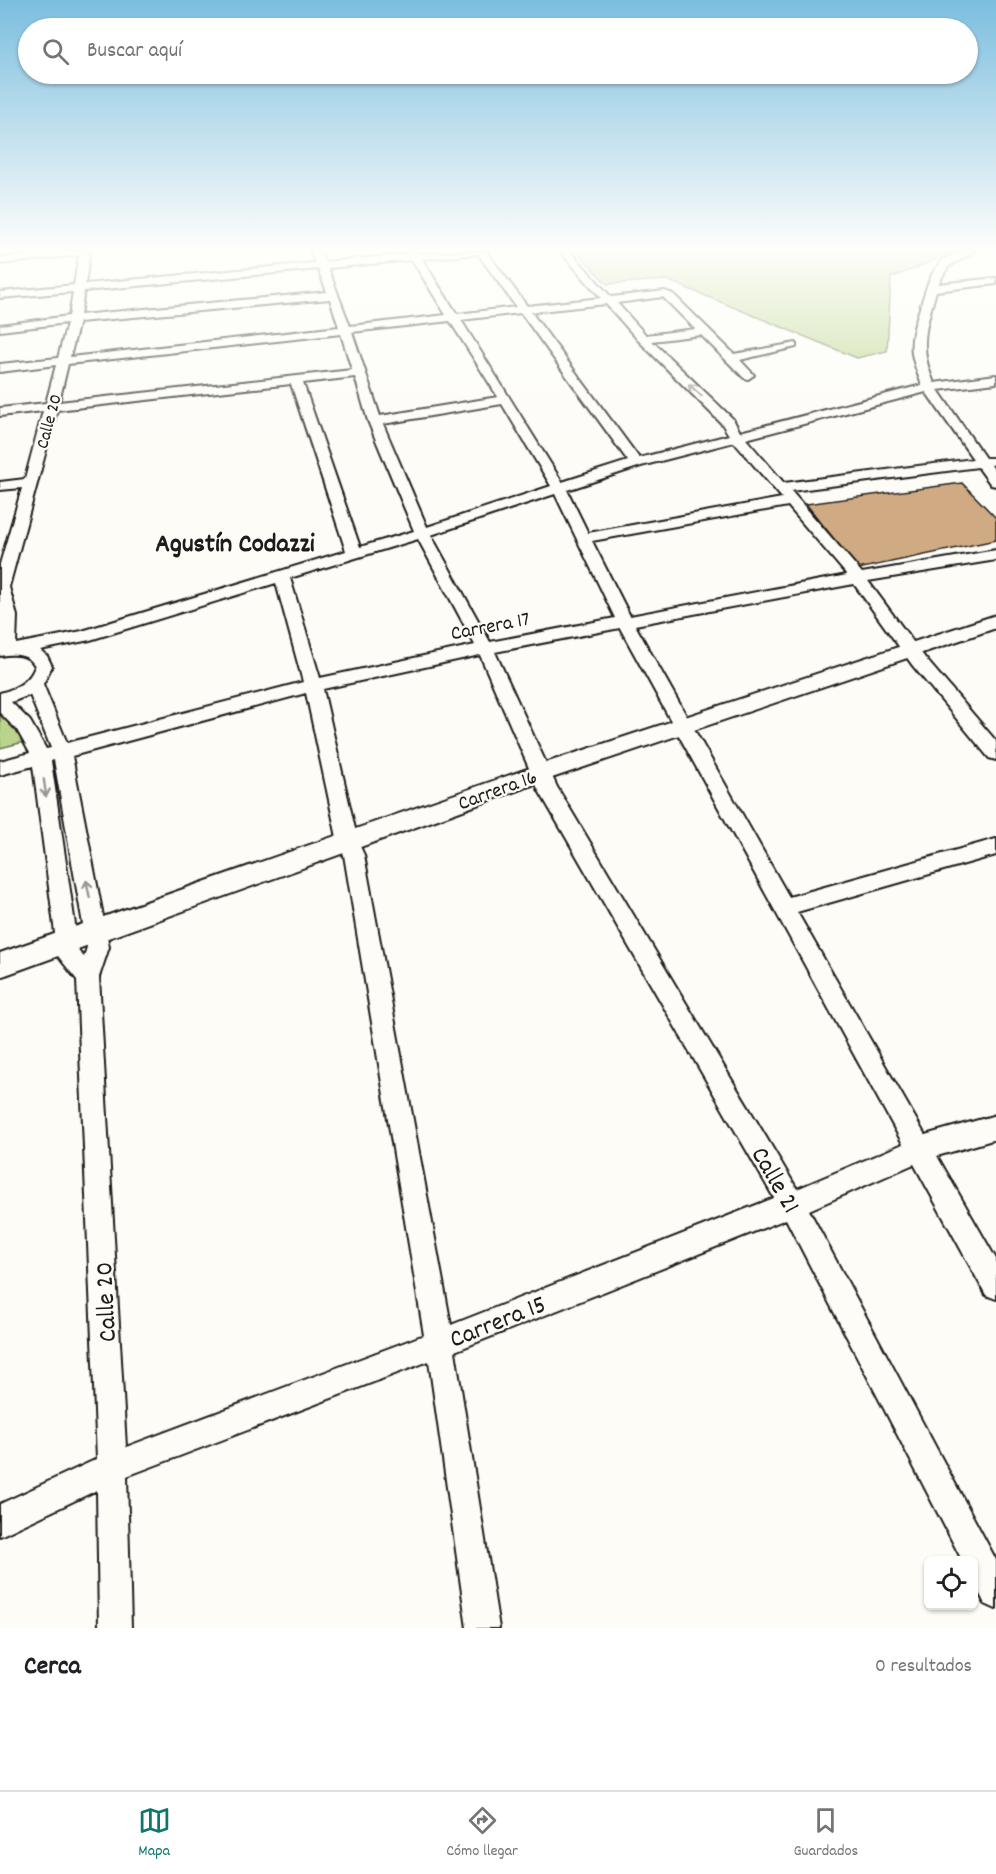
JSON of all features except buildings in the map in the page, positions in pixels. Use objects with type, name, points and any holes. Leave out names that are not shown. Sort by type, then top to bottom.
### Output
[{"type":"main road","name":"Carrera 16","points":[[915,656],[996,621]]},
{"type":"main road","name":"Carrera 16","points":[[0,979],[68,950],[685,732],[915,656],[996,636]]},
{"type":"main road","name":"Carrera 16","points":[[0,965],[68,950]]},
{"type":"street","name":"Calle 20","points":[[10,649],[9,616],[1,590],[15,516],[31,483],[73,327]]},
{"type":"street","name":"Calle 21","points":[[344,327],[357,373],[375,421],[422,533],[485,648],[544,781],[792,1204],[996,1593]]},
{"type":"street","points":[[0,368],[373,327]]},
{"type":"street","points":[[461,327],[558,487],[625,622],[685,732],[996,1285]]},
{"type":"street","points":[[536,327],[636,463]]},
{"type":"street","points":[[617,327],[651,365]]},
{"type":"street","points":[[632,327],[728,422],[780,488],[858,578],[915,656],[996,753]]},
{"type":"street","points":[[701,327],[748,375]]},
{"type":"street","points":[[919,327],[918,353],[929,387],[989,461],[996,482]]},
{"type":"street","points":[[643,339],[705,331]]},
{"type":"street","points":[[731,358],[792,345]]},
{"type":"street","points":[[0,412],[357,373]]},
{"type":"street","points":[[10,649],[84,636],[422,533],[558,487],[736,435],[929,387],[996,379]]},
{"type":"street","points":[[296,380],[355,554]]},
{"type":"street","points":[[684,397],[717,427],[736,435]]},
{"type":"street","points":[[375,421],[506,400]]},
{"type":"street","points":[[780,488],[989,461]]},
{"type":"street","points":[[0,486],[31,483]]},
{"type":"street","points":[[583,538],[791,501]]},
{"type":"street","name":"Carrera 17","points":[[0,768],[313,685],[485,648],[858,578],[996,555]]},
{"type":"street","points":[[282,576],[313,685],[351,849],[440,1343],[483,1628]]},
{"type":"street","points":[[42,663],[84,636]]},
{"type":"street","points":[[10,649],[36,654],[42,663],[41,673],[34,683],[18,694],[0,701],[24,726],[41,758],[68,950],[88,977]]},
{"type":"street","name":"Calle 20","points":[[34,683],[62,753],[97,940],[88,977],[112,1467],[116,1628]]},
{"type":"street","points":[[783,907],[996,847]]},
{"type":"street","name":"Carrera 15","points":[[0,1520],[112,1467],[440,1343],[792,1204],[920,1149],[996,1127]]},
{"type":"green space","points":[[781,327],[888,327],[887,351],[857,358]]},
{"type":"green space","points":[[0,711],[28,741],[0,748]]},
{"type":"district","name":"Agustín Codazzi","points":[[235,542]]}]
